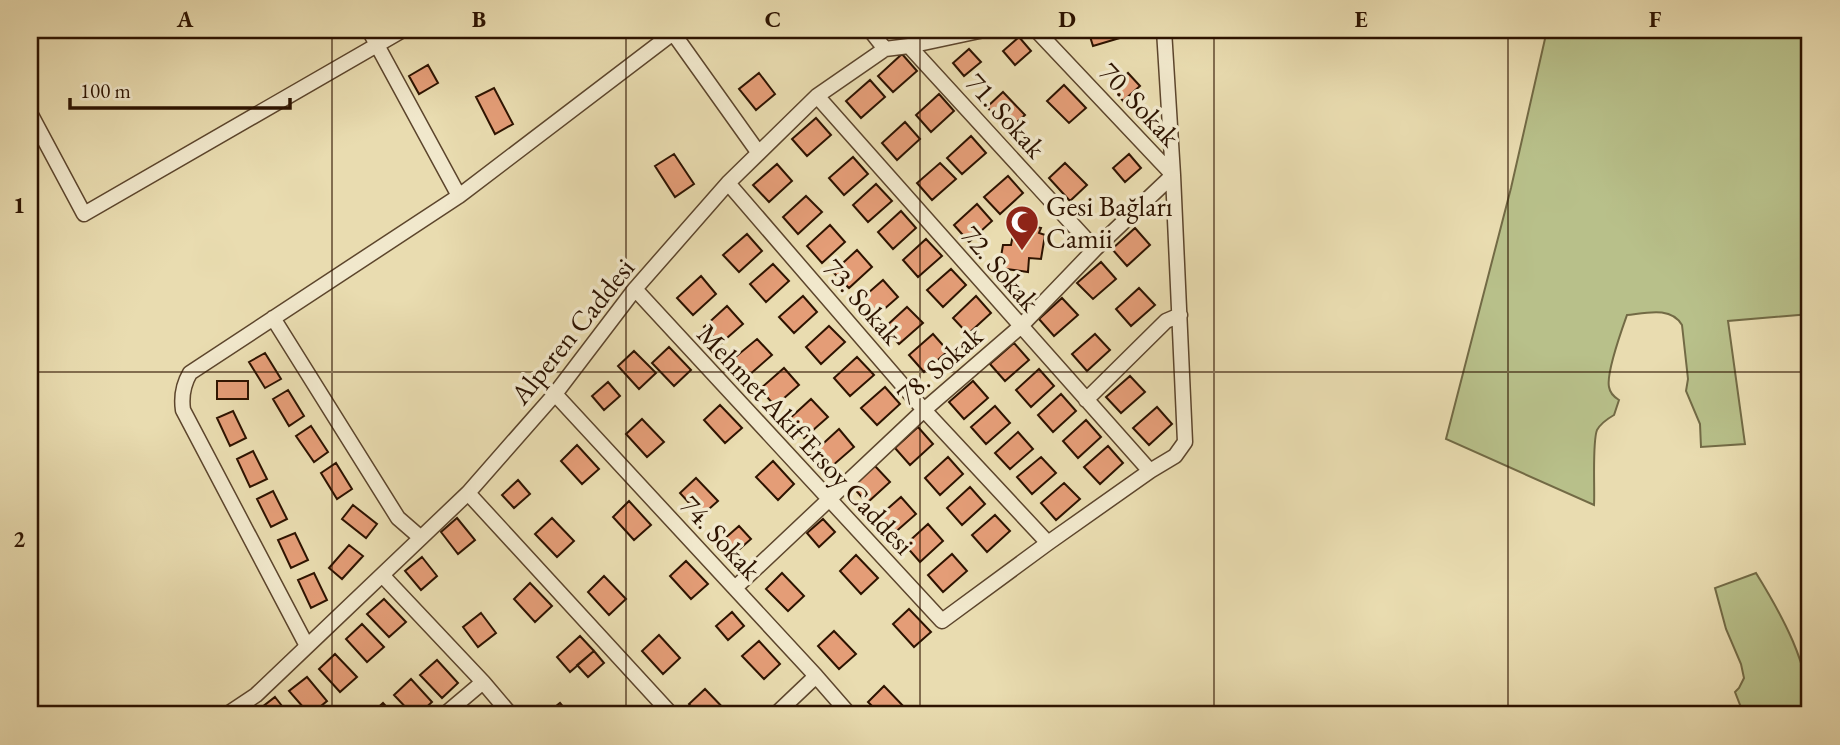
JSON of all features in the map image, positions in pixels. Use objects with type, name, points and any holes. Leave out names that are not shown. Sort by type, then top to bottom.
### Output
[{"type":"street","points":[[369,30],[458,195]]},
{"type":"street","points":[[30,113],[84,214],[403,30]]},
{"type":"street","points":[[870,30],[885,49]]},
{"type":"street","name":"Alperen Caddesi","points":[[226,715],[256,695],[468,493],[555,394],[635,289],[728,183],[817,96],[885,49],[984,30]]},
{"type":"street","name":"70. Sokak","points":[[1036,30],[1173,175],[1186,436],[1179,452],[1150,471]]},
{"type":"street","points":[[1164,30],[1173,175]]},
{"type":"street","points":[[307,646],[183,410],[183,392],[190,373],[458,195],[672,31],[758,152]]},
{"type":"street","name":"71. Sokak","points":[[909,46],[1095,249]]},
{"type":"street","name":"72. Sokak","points":[[817,96],[1150,471]]},
{"type":"street","name":"78. Sokak","points":[[734,588],[924,410],[1020,327],[1095,249],[1173,175]]},
{"type":"street","name":"73. Sokak","points":[[728,183],[924,410],[1048,543]]},
{"type":"street","name":"Mehmet Akif Ersoy Caddesi","points":[[635,289],[942,621],[1048,543]]},
{"type":"street","points":[[1086,400],[1166,321],[1180,315]]},
{"type":"street","points":[[273,318],[398,518],[421,538]]},
{"type":"street","name":"74. Sokak","points":[[555,394],[850,715]]},
{"type":"street","points":[[1048,543],[1150,471]]},
{"type":"street","points":[[468,493],[672,715]]},
{"type":"street","points":[[382,575],[511,715]]},
{"type":"street","points":[[775,715],[816,676]]},
{"type":"street","points":[[444,715],[482,682]]},
{"type":"green space","points":[[1547,30],[1810,30],[1810,314],[1728,321],[1745,444],[1701,447],[1700,424],[1686,391],[1688,379],[1682,325],[1665,313],[1627,315],[1609,380],[1610,391],[1619,400],[1614,415],[1600,425],[1595,436],[1594,505],[1446,439],[1511,188]]},
{"type":"green space","points":[[1756,573],[1785,623],[1800,659],[1809,696],[1810,715],[1744,715],[1735,692],[1744,678],[1726,629],[1715,588]]},
{"type":"building","points":[[1088,30],[1121,30],[1123,37],[1093,46]]},
{"type":"building","points":[[1019,37],[1031,51],[1015,65],[1003,51]]},
{"type":"building","points":[[969,49],[981,62],[964,76],[953,63]]},
{"type":"building","points":[[902,54],[917,71],[893,92],[878,76]]},
{"type":"building","points":[[428,65],[438,83],[419,94],[409,76]]},
{"type":"building","points":[[759,73],[775,94],[756,110],[739,89]]},
{"type":"building","points":[[1128,73],[1140,86],[1123,101],[1112,87]]},
{"type":"building","points":[[870,80],[885,97],[861,118],[846,101]]},
{"type":"building","points":[[1064,85],[1086,108],[1069,123],[1047,101]]},
{"type":"building","points":[[494,88],[513,124],[495,134],[476,97]]},
{"type":"building","points":[[1003,92],[1025,115],[1008,130],[987,107]]},
{"type":"building","points":[[939,94],[954,111],[931,132],[916,115]]},
{"type":"building","points":[[816,118],[831,135],[807,156],[792,139]]},
{"type":"building","points":[[905,122],[920,139],[897,160],[882,143]]},
{"type":"building","points":[[971,136],[986,153],[962,174],[947,158]]},
{"type":"building","points":[[674,154],[694,184],[675,197],[655,166]]},
{"type":"building","points":[[1129,154],[1141,168],[1125,182],[1113,168]]},
{"type":"building","points":[[853,157],[868,174],[844,195],[829,178]]},
{"type":"building","points":[[940,163],[956,179],[932,200],[917,183]]},
{"type":"building","points":[[1065,163],[1087,185],[1070,201],[1049,178]]},
{"type":"building","points":[[777,164],[792,181],[769,202],[753,185]]},
{"type":"building","points":[[1008,176],[1023,193],[1000,214],[984,197]]},
{"type":"building","points":[[876,184],[892,201],[868,222],[853,205]]},
{"type":"building","points":[[806,196],[822,212],[798,234],[783,217]]},
{"type":"building","points":[[977,204],[992,221],[969,242],[954,225]]},
{"type":"building","points":[[901,211],[916,228],[893,249],[878,232]]},
{"type":"building","name":"Gesi Bağları Camii","points":[[1022,224],[1041,228],[1039,233],[1045,235],[1041,259],[1029,258],[1028,272],[999,268],[1003,245],[1011,245],[1014,229],[1021,229]]},
{"type":"building","points":[[830,225],[845,242],[822,263],[807,246]]},
{"type":"building","points":[[1135,228],[1150,245],[1127,266],[1112,249]]},
{"type":"building","points":[[747,234],[762,251],[739,272],[723,255]]},
{"type":"building","points":[[926,239],[942,256],[918,277],[903,260]]},
{"type":"building","points":[[857,250],[872,267],[849,288],[833,272]]},
{"type":"building","points":[[1101,262],[1116,279],[1093,299],[1077,283]]},
{"type":"building","points":[[773,264],[789,281],[766,302],[750,284]]},
{"type":"building","points":[[951,269],[966,285],[943,307],[927,290]]},
{"type":"building","points":[[701,276],[716,294],[693,315],[677,298]]},
{"type":"building","points":[[883,280],[898,297],[874,318],[859,301]]},
{"type":"building","points":[[1139,288],[1155,305],[1131,326],[1116,309]]},
{"type":"building","points":[[803,296],[817,312],[794,333],[779,317]]},
{"type":"building","points":[[976,296],[991,313],[968,334],[953,318]]},
{"type":"building","points":[[1062,298],[1078,315],[1054,336],[1039,319]]},
{"type":"building","points":[[727,306],[743,324],[720,344],[704,327]]},
{"type":"building","points":[[907,307],[923,323],[899,344],[884,328]]},
{"type":"building","points":[[829,326],[845,342],[821,364],[806,347]]},
{"type":"building","points":[[933,334],[948,351],[924,372],[909,355]]},
{"type":"building","points":[[1095,334],[1110,350],[1087,371],[1072,354]]},
{"type":"building","points":[[757,339],[772,355],[748,376],[733,359]]},
{"type":"building","points":[[1014,343],[1029,360],[1005,381],[990,364]]},
{"type":"building","points":[[669,347],[691,370],[674,386],[652,363]]},
{"type":"building","points":[[634,351],[656,373],[639,389],[618,366]]},
{"type":"building","points":[[265,353],[281,379],[265,388],[249,362]]},
{"type":"building","points":[[857,357],[874,375],[850,396],[834,378]]},
{"type":"building","points":[[784,368],[799,385],[775,406],[760,389]]},
{"type":"building","points":[[1039,369],[1054,386],[1031,407],[1016,390]]},
{"type":"building","points":[[1130,376],[1145,392],[1121,413],[1106,397]]},
{"type":"building","points":[[217,381],[248,381],[248,399],[217,399]]},
{"type":"building","points":[[973,381],[988,398],[964,419],[949,402]]},
{"type":"building","points":[[608,382],[620,396],[604,410],[592,396]]},
{"type":"building","points":[[885,387],[900,404],[877,425],[861,408]]},
{"type":"building","points":[[288,390],[304,416],[289,426],[273,399]]},
{"type":"building","points":[[1061,394],[1076,411],[1053,432],[1038,415]]},
{"type":"building","points":[[811,399],[828,417],[804,438],[788,420]]},
{"type":"building","points":[[720,405],[742,428],[725,443],[704,420]]},
{"type":"building","points":[[995,406],[1010,423],[986,444],[971,427]]},
{"type":"building","points":[[1157,407],[1172,424],[1149,445],[1133,428]]},
{"type":"building","points":[[233,411],[246,438],[230,446],[217,418]]},
{"type":"building","points":[[642,419],[664,442],[647,457],[626,434]]},
{"type":"building","points":[[1086,420],[1101,437],[1078,458],[1063,441]]},
{"type":"building","points":[[311,426],[328,452],[314,462],[296,436]]},
{"type":"building","points":[[918,427],[933,444],[910,465],[895,448]]},
{"type":"building","points":[[839,429],[854,447],[831,467],[815,451]]},
{"type":"building","points":[[1018,432],[1033,449],[1010,469],[995,453]]},
{"type":"building","points":[[577,445],[599,469],[582,484],[561,461]]},
{"type":"building","points":[[1108,446],[1123,463],[1100,484],[1084,467]]},
{"type":"building","points":[[253,451],[267,479],[250,487],[237,459]]},
{"type":"building","points":[[948,457],[963,474],[940,495],[925,478]]},
{"type":"building","points":[[1041,457],[1056,473],[1032,494],[1017,477]]},
{"type":"building","points":[[773,461],[794,484],[778,500],[756,477]]},
{"type":"building","points":[[336,463],[352,489],[337,499],[321,473]]},
{"type":"building","points":[[875,466],[890,482],[867,503],[852,486]]},
{"type":"building","points":[[696,478],[718,501],[701,516],[680,493]]},
{"type":"building","points":[[518,480],[530,494],[514,508],[502,495]]},
{"type":"building","points":[[1064,483],[1080,499],[1056,520],[1041,503]]},
{"type":"building","points":[[970,487],[985,504],[962,525],[947,508]]},
{"type":"building","points":[[273,491],[287,519],[271,527],[257,499]]},
{"type":"building","points":[[901,497],[916,514],[892,535],[877,518]]},
{"type":"building","points":[[629,501],[651,525],[634,540],[613,517]]},
{"type":"building","points":[[353,505],[377,524],[366,538],[342,519]]},
{"type":"building","points":[[995,515],[1010,531],[987,552],[972,535]]},
{"type":"building","points":[[457,518],[475,540],[458,554],[441,532]]},
{"type":"building","points":[[552,518],[574,541],[557,557],[535,534]]},
{"type":"building","points":[[823,519],[835,532],[819,547],[807,533]]},
{"type":"building","points":[[928,524],[943,541],[920,562],[905,545]]},
{"type":"building","points":[[739,526],[751,539],[735,553],[723,540]]},
{"type":"building","points":[[295,533],[308,560],[291,568],[278,540]]},
{"type":"building","points":[[349,545],[363,556],[342,579],[329,568]]},
{"type":"building","points":[[952,554],[967,571],[943,592],[928,575]]},
{"type":"building","points":[[856,555],[878,578],[861,594],[840,571]]},
{"type":"building","points":[[422,557],[437,576],[421,590],[405,571]]},
{"type":"building","points":[[686,561],[708,584],[691,599],[670,576]]},
{"type":"building","points":[[314,573],[327,600],[311,608],[298,580]]},
{"type":"building","points":[[782,573],[804,596],[788,611],[766,589]]},
{"type":"building","points":[[604,576],[626,599],[609,615],[588,592]]},
{"type":"building","points":[[530,583],[552,606],[535,622],[514,599]]},
{"type":"building","points":[[384,599],[406,622],[389,637],[367,614]]},
{"type":"building","points":[[909,609],[931,632],[914,647],[893,624]]},
{"type":"building","points":[[732,612],[744,626],[728,640],[716,626]]},
{"type":"building","points":[[481,613],[496,633],[478,647],[463,627]]},
{"type":"building","points":[[362,624],[384,647],[367,662],[346,639]]},
{"type":"building","points":[[834,631],[856,654],[839,669],[818,646]]},
{"type":"building","points":[[659,635],[680,658],[663,674],[642,651]]},
{"type":"building","points":[[580,636],[594,651],[570,672],[557,657]]},
{"type":"building","points":[[759,641],[780,664],[764,679],[742,656]]},
{"type":"building","points":[[594,651],[604,663],[588,677],[577,665]]},
{"type":"building","points":[[335,654],[357,677],[340,692],[319,669]]},
{"type":"building","points":[[437,660],[458,683],[442,698],[420,675]]},
{"type":"building","points":[[307,677],[327,701],[310,715],[289,691]]},
{"type":"building","points":[[411,679],[432,702],[418,715],[413,715],[394,695]]},
{"type":"building","points":[[884,686],[906,709],[900,715],[881,715],[868,702]]},
{"type":"building","points":[[705,689],[727,712],[723,715],[699,715],[689,704]]},
{"type":"building","points":[[275,697],[289,715],[260,715],[257,711]]},
{"type":"building","points":[[383,703],[394,715],[370,715]]},
{"type":"building","points":[[560,703],[570,715],[545,715]]},
{"type":"waterway","points":[[1682,30],[1682,35]]},
{"type":"place","name":"Gesi Bağları Camii","points":[[1022,252]]}]
